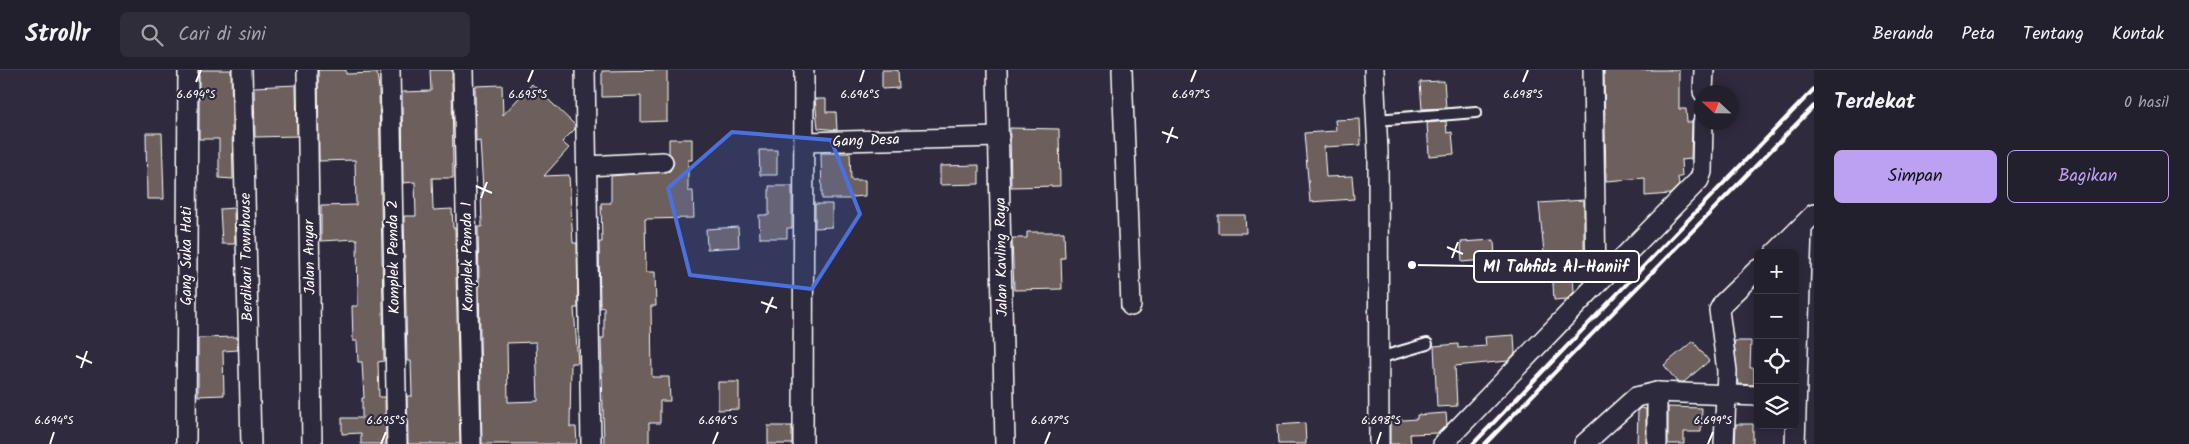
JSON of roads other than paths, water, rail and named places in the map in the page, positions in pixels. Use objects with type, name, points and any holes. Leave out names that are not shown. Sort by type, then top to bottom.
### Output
[{"type":"street","name":"Gang Suka Hati","points":[[186,442],[188,70]]},
{"type":"street","name":"Berdikari Townhouse","points":[[242,70],[251,444]]},
{"type":"street","name":"Jalan Anyar","points":[[306,70],[312,444]]},
{"type":"street","name":"Komplek Pemda 2","points":[[390,70],[397,444]]},
{"type":"street","name":"Komplek Pemda 1","points":[[463,70],[471,444]]},
{"type":"street","points":[[585,70],[592,444]]},
{"type":"street","points":[[803,444],[806,142],[804,70]]},
{"type":"street","name":"Jalan Kavling Raya","points":[[997,70],[1005,444]]},
{"type":"street","points":[[1122,70],[1131,306]]},
{"type":"street","points":[[1374,70],[1379,444]]},
{"type":"street","points":[[1593,70],[1596,285]]},
{"type":"street","points":[[1703,85],[1704,70]]},
{"type":"street","points":[[1443,444],[1698,180],[1702,172],[1703,130]]},
{"type":"street","name":"Gang Desa","points":[[806,142],[999,137]]},
{"type":"street","points":[[587,166],[663,162]]},
{"type":"street","points":[[1780,249],[1808,221]]},
{"type":"street","points":[[1795,444],[1802,397],[1808,221]]},
{"type":"street","points":[[1724,444],[1726,366],[1720,310],[1723,303],[1754,274]]},
{"type":"street","points":[[1656,444],[1657,392]]},
{"type":"street","points":[[1584,444],[1636,397],[1657,392],[1754,396]]},
{"type":"lane","points":[[1376,120],[1476,112]]},
{"type":"lane","points":[[1379,358],[1427,344]]},
{"type":"railway","points":[[1473,444],[1814,89]]},
{"type":"railway","points":[[1485,444],[1814,106]]},
{"type":"place","name":"MI Tahfidz Al-Haniif","points":[[1412,265]]}]
